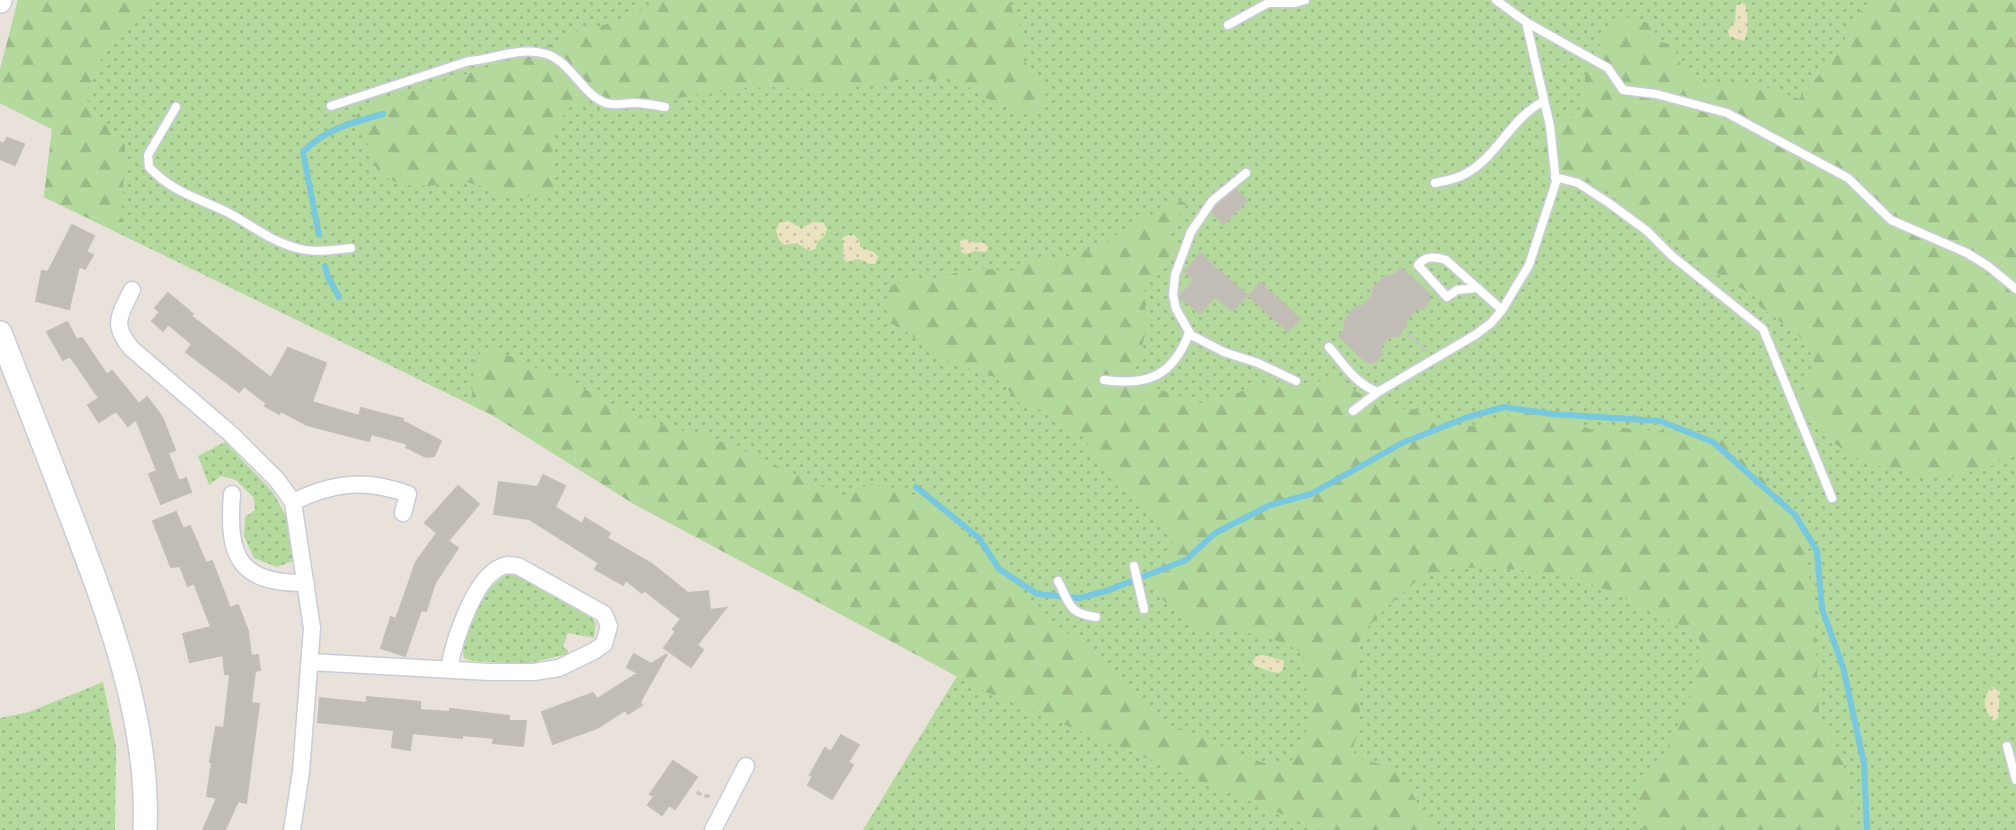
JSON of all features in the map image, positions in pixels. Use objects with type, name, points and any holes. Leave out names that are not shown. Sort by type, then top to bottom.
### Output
[{"type":"main road","points":[[0,333],[81,542],[124,666],[140,755],[145,830]]},
{"type":"street","points":[[132,290],[119,315],[121,336],[132,349],[230,434],[277,480],[293,502],[312,628],[300,772],[292,830]]},
{"type":"street","points":[[293,502],[326,488],[361,484],[388,487],[408,494],[403,513]]},
{"type":"street","points":[[232,494],[230,522],[233,542],[247,570],[270,582],[306,583]]},
{"type":"street","points":[[310,662],[508,673],[559,668],[604,644],[609,625],[604,614],[585,602],[518,566],[506,565],[495,572],[472,600],[453,643],[449,669]]},
{"type":"street","points":[[713,830],[746,766]]},
{"type":"lane","points":[[1228,25],[1268,3],[1295,4],[1305,0]]},
{"type":"lane","points":[[1496,0],[1526,22],[1608,68],[1623,90],[1656,94],[1727,113],[1754,126],[1848,178],[1891,220],[1966,253],[1988,266],[2016,289]]},
{"type":"lane","points":[[1353,411],[1378,392],[1475,335],[1502,310],[1529,265],[1556,182],[1544,101],[1526,22]]},
{"type":"lane","points":[[331,106],[445,68],[469,61],[489,60],[518,50],[550,55],[606,103],[665,107]]},
{"type":"lane","points":[[1435,183],[1468,172],[1499,145],[1529,109],[1544,101]]},
{"type":"lane","points":[[176,107],[148,155],[149,167],[157,175],[194,200],[226,212],[278,241],[315,251],[351,248]]},
{"type":"lane","points":[[1245,173],[1222,191],[1197,220],[1175,275],[1173,295],[1176,309],[1189,333],[1224,352],[1258,363],[1296,381]]},
{"type":"lane","points":[[1555,177],[1578,183],[1609,203],[1647,231],[1672,256],[1763,330],[1832,498]]},
{"type":"lane","points":[[1478,288],[1457,290],[1447,297],[1418,265],[1427,258],[1446,260],[1478,288],[1502,310]]},
{"type":"lane","points":[[1104,380],[1127,383],[1155,377],[1172,366],[1183,350],[1189,333]]},
{"type":"lane","points":[[1329,348],[1352,376],[1366,388],[1378,392]]},
{"type":"lane","points":[[1134,568],[1144,610]]},
{"type":"lane","points":[[1058,581],[1069,607],[1082,615],[1096,617]]},
{"type":"lane","points":[[2007,746],[2016,780]]},
{"type":"path","points":[[1409,335],[1435,358]]},
{"type":"green space","points":[[18,0],[2016,0],[2016,830],[863,830],[957,676],[634,504],[492,415],[44,197],[52,129],[0,103],[0,70]]},
{"type":"green space","points":[[18,0],[157,0],[104,54],[84,97],[125,145],[121,234],[44,197],[52,129],[0,103],[0,70]]},
{"type":"green space","points":[[677,0],[1008,0],[1021,29],[1021,57],[1044,87],[1046,105],[1026,113],[988,99],[955,79],[894,80],[836,90],[744,88],[672,99],[595,98],[572,104],[558,123],[552,145],[556,190],[545,200],[526,196],[499,196],[460,180],[429,186],[405,185],[378,175],[374,155],[353,119],[366,105],[502,63],[550,45],[573,32],[611,23],[657,3]]},
{"type":"green space","points":[[1875,0],[2016,0],[2016,448],[1994,465],[1951,477],[1938,478],[1863,463],[1831,441],[1822,422],[1809,423],[1803,412],[1800,396],[1813,371],[1814,359],[1795,332],[1760,307],[1755,297],[1719,274],[1703,270],[1677,245],[1604,189],[1572,176],[1545,173],[1538,152],[1542,135],[1583,107],[1589,60],[1621,16],[1653,24],[1657,41],[1673,45],[1683,71],[1702,85],[1764,86],[1799,99],[1830,62],[1846,37],[1854,16]]},
{"type":"green space","points":[[1176,198],[1187,204],[1169,230],[1176,247],[1159,271],[1145,283],[1146,329],[1133,368],[1149,386],[1199,403],[1221,399],[1270,381],[1288,388],[1337,380],[1384,408],[1427,410],[1441,420],[1459,426],[1474,426],[1514,414],[1540,413],[1561,416],[1592,430],[1625,428],[1711,432],[1732,444],[1744,461],[1768,483],[1800,521],[1815,625],[1819,714],[1842,759],[1852,801],[1854,830],[1642,830],[1636,799],[1677,731],[1696,682],[1700,640],[1684,627],[1607,590],[1562,574],[1448,567],[1420,578],[1368,627],[1357,645],[1359,729],[1352,751],[1362,759],[1396,769],[1419,806],[1439,830],[1320,830],[986,692],[634,504],[492,415],[471,405],[475,358],[484,350],[503,353],[593,393],[636,418],[741,449],[844,497],[869,484],[902,489],[922,500],[975,546],[1043,613],[1172,726],[1204,736],[1237,755],[1272,765],[1292,760],[1306,733],[1309,720],[1310,696],[1302,653],[1278,641],[1254,634],[1202,631],[1187,615],[1159,598],[1149,581],[1153,567],[1171,557],[1169,528],[1155,521],[1142,505],[1119,488],[1096,459],[1082,434],[1061,428],[1055,415],[1018,402],[998,378],[950,362],[928,350],[909,333],[886,321],[889,286],[909,280],[933,280],[958,272],[984,269],[1014,271],[1027,261],[1052,261],[1104,245],[1123,230],[1147,218]]},
{"type":"green space","points":[[225,442],[272,491],[289,521],[293,561],[277,567],[254,558],[244,536],[245,517],[255,510],[254,498],[236,480],[221,476],[209,485],[198,456]]},
{"type":"green space","points":[[506,574],[516,575],[592,618],[596,623],[594,638],[568,633],[563,647],[568,650],[568,654],[526,664],[472,661],[464,658],[466,635],[478,607],[487,591]]},
{"type":"green space","points":[[103,682],[116,746],[115,830],[0,830],[0,718],[29,712]]},
{"type":"sand","points":[[1745,4],[1747,18],[1744,41],[1729,36],[1728,31],[1735,21],[1736,6]]},
{"type":"sand","points":[[788,221],[801,228],[814,222],[824,223],[827,229],[815,249],[809,251],[797,243],[784,245],[779,240],[776,231],[779,223]]},
{"type":"sand","points":[[854,235],[860,241],[860,247],[874,252],[878,257],[875,264],[859,259],[846,262],[842,256],[842,238]]},
{"type":"sand","points":[[965,239],[982,242],[988,247],[986,252],[961,252],[960,241]]},
{"type":"sand","points":[[1263,655],[1284,661],[1283,669],[1276,673],[1255,666],[1253,662],[1256,656]]},
{"type":"sand","points":[[1992,687],[2000,692],[1998,718],[1994,721],[1987,713],[1985,704],[1986,695]]},
{"type":"building","points":[[7,138],[24,144],[15,165],[0,159],[0,142],[4,144]]},
{"type":"building","points":[[1236,190],[1247,201],[1223,224],[1212,212]]},
{"type":"building","points":[[72,225],[94,236],[86,252],[93,255],[85,269],[79,266],[69,309],[36,301],[42,271],[48,272]]},
{"type":"building","points":[[1200,254],[1247,295],[1232,311],[1215,296],[1200,313],[1180,297],[1194,280],[1185,272]]},
{"type":"building","points":[[1401,268],[1429,294],[1429,301],[1423,309],[1416,309],[1406,320],[1406,326],[1398,336],[1391,336],[1381,346],[1382,355],[1375,362],[1366,362],[1339,336],[1344,330],[1346,318],[1357,306],[1363,306],[1384,277],[1396,274]]},
{"type":"building","points":[[1260,283],[1300,319],[1288,331],[1249,296]]},
{"type":"building","points":[[168,293],[193,314],[191,316],[271,378],[288,348],[326,363],[312,402],[359,416],[361,408],[403,419],[402,421],[441,441],[434,456],[426,457],[406,447],[408,444],[371,434],[369,441],[307,425],[265,406],[266,403],[244,386],[239,392],[186,352],[192,344],[168,324],[163,331],[152,321],[160,312],[155,308]]},
{"type":"building","points":[[67,322],[77,340],[82,338],[107,375],[112,371],[139,404],[147,397],[162,417],[175,450],[168,453],[179,481],[186,478],[191,492],[161,504],[149,474],[157,471],[136,419],[128,426],[116,411],[99,422],[88,405],[99,398],[70,356],[63,360],[47,332]]},
{"type":"building","points":[[543,475],[565,486],[555,507],[582,524],[585,518],[610,533],[607,538],[652,564],[688,593],[708,591],[710,610],[726,608],[697,645],[703,650],[691,667],[664,648],[681,619],[644,590],[642,593],[626,580],[623,585],[595,569],[599,563],[529,519],[494,514],[499,482],[538,487]]},
{"type":"building","points":[[458,486],[479,504],[448,541],[458,548],[435,583],[426,611],[421,610],[405,656],[381,648],[391,617],[396,619],[416,562],[437,533],[425,523]]},
{"type":"building","points":[[176,512],[183,529],[190,526],[206,563],[212,561],[230,608],[238,605],[248,631],[251,656],[258,655],[260,670],[255,671],[251,703],[259,704],[246,803],[238,801],[225,830],[203,830],[217,798],[207,796],[210,762],[216,727],[224,728],[230,674],[225,674],[223,655],[190,662],[183,634],[211,627],[194,583],[188,586],[180,566],[171,567],[153,521]]},
{"type":"building","points":[[634,654],[651,664],[667,654],[640,702],[642,705],[628,714],[625,710],[597,728],[553,744],[542,712],[593,693],[597,699],[638,673],[627,667]]},
{"type":"building","points":[[367,697],[420,702],[420,710],[450,712],[450,709],[509,716],[509,721],[526,721],[523,746],[493,743],[494,738],[412,733],[410,750],[392,747],[394,730],[318,722],[320,698],[367,703]]},
{"type":"building","points":[[841,735],[859,745],[848,762],[853,765],[832,799],[808,785],[813,776],[810,775],[825,748],[831,752]]},
{"type":"building","points":[[673,761],[697,777],[675,809],[669,805],[662,815],[648,805],[654,796],[650,794]]},
{"type":"waterway","points":[[319,235],[303,152],[330,132],[383,114]]},
{"type":"waterway","points":[[325,266],[339,297]]},
{"type":"waterway","points":[[916,487],[979,538],[999,569],[1037,594],[1079,598],[1106,591],[1186,560],[1215,533],[1270,505],[1311,494],[1402,443],[1468,417],[1504,407],[1552,414],[1660,421],[1713,442],[1795,515],[1817,551],[1822,609],[1843,667],[1864,764],[1867,830]]}]
